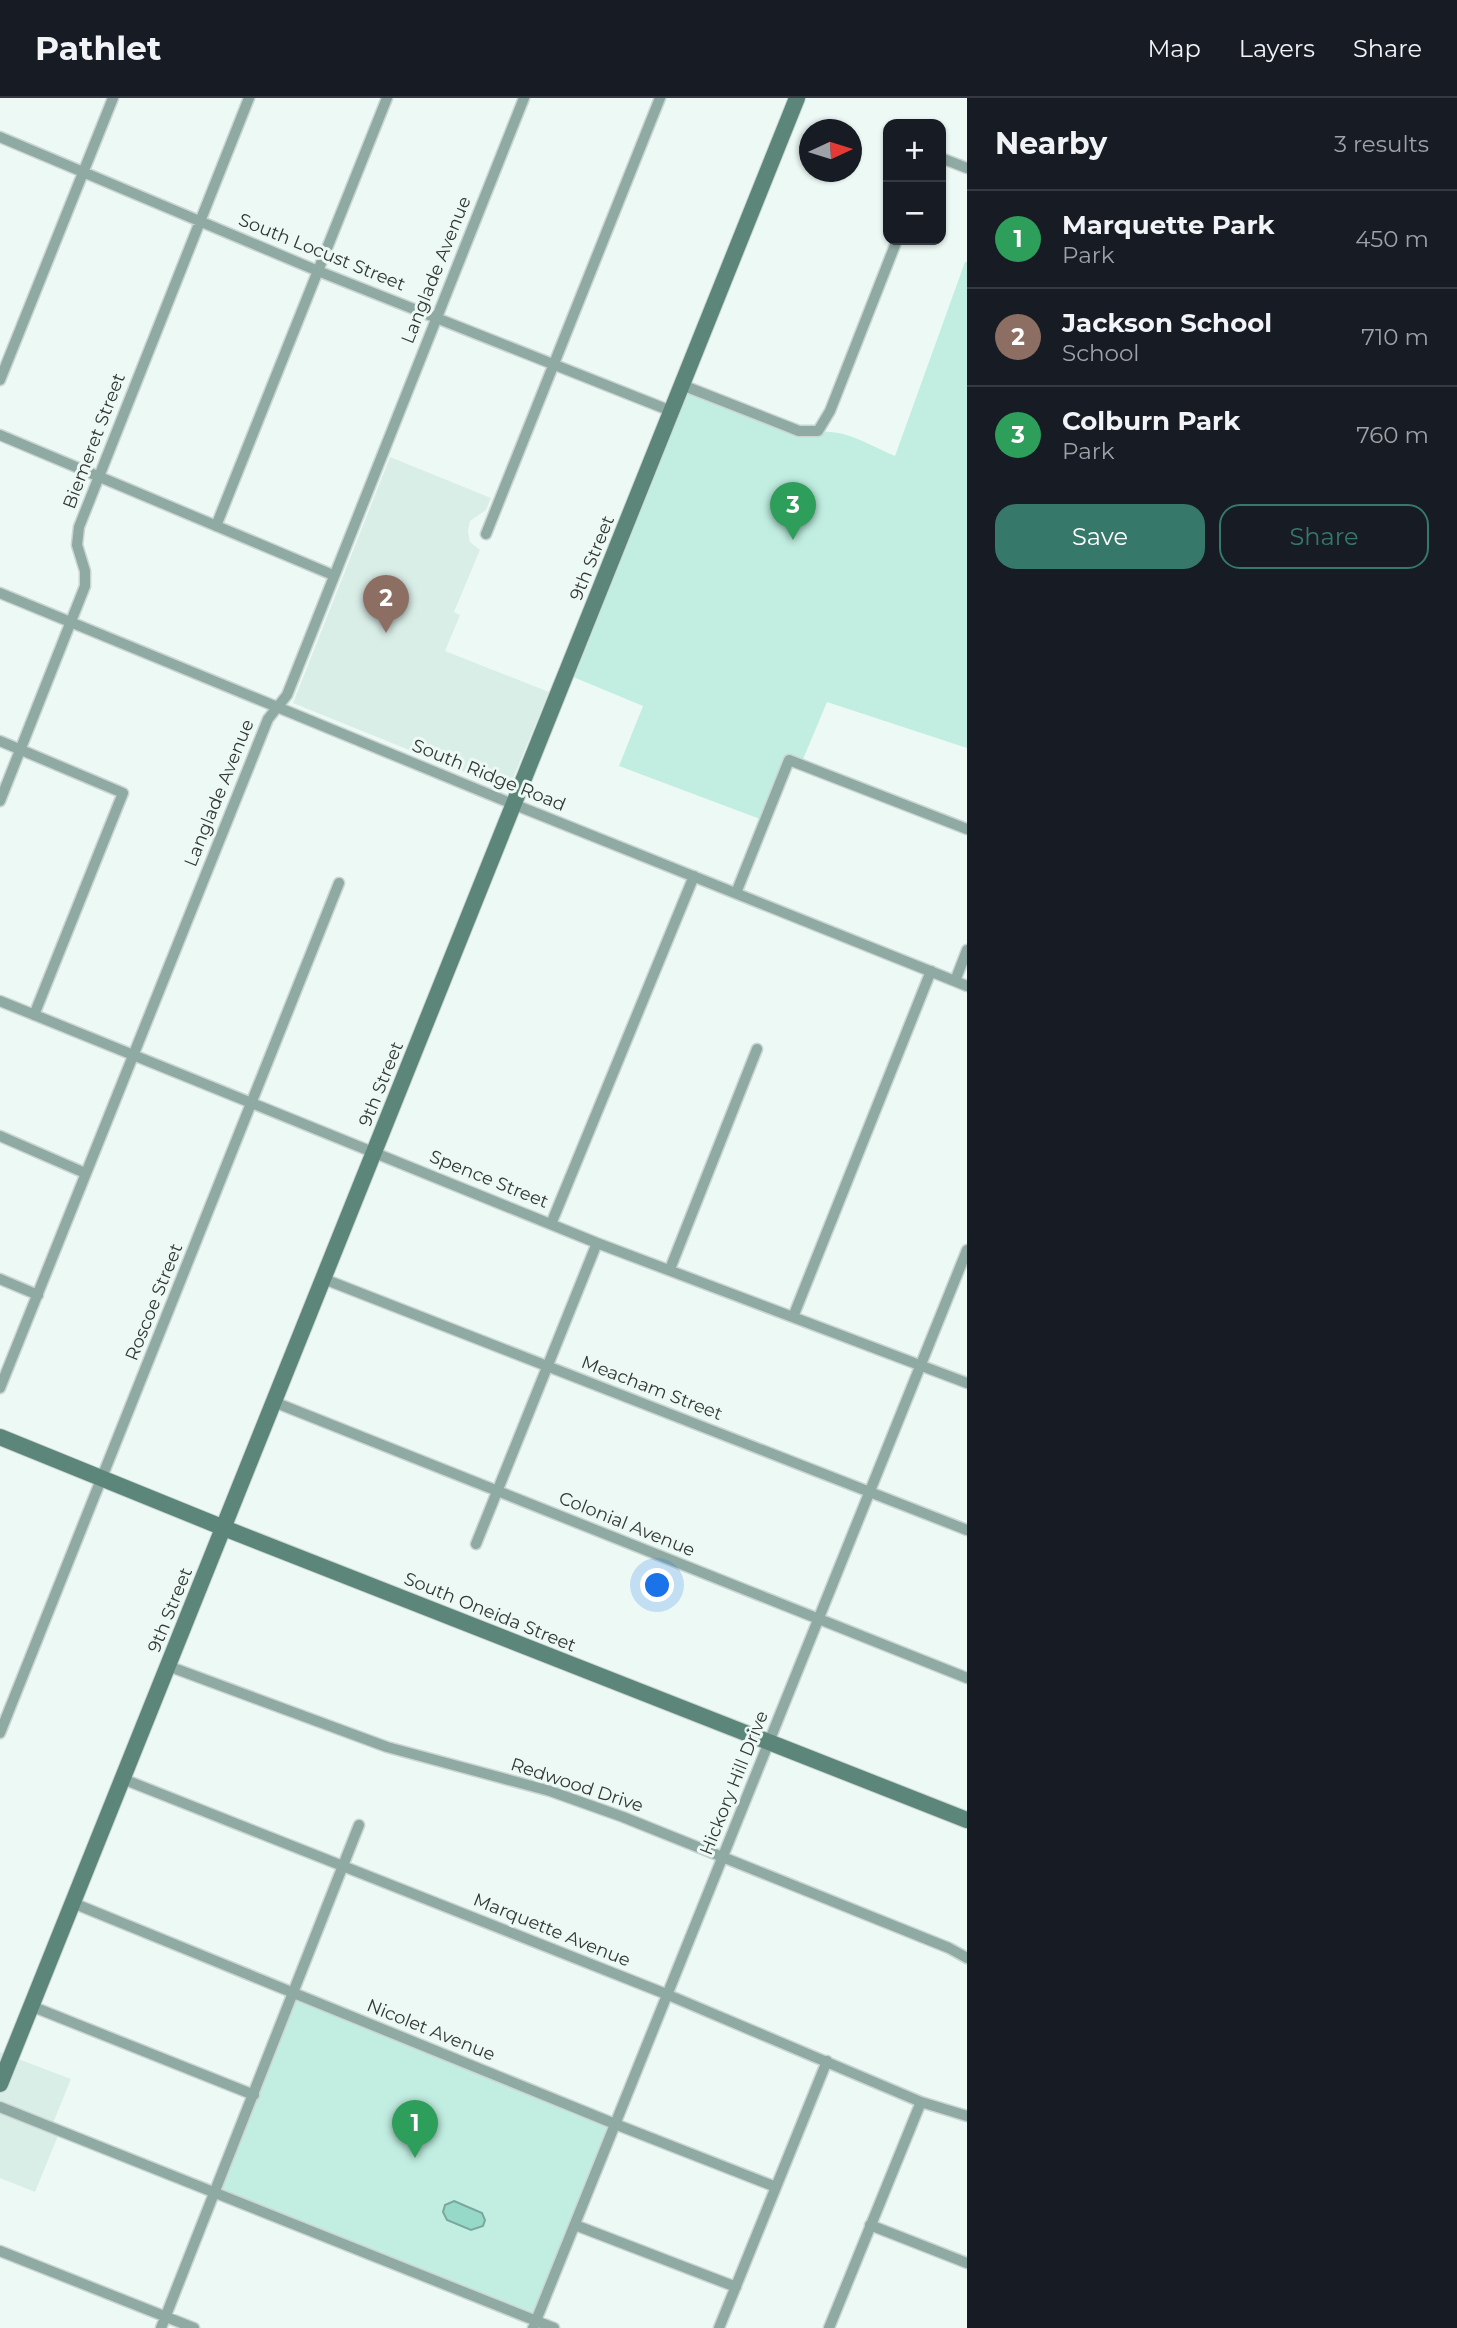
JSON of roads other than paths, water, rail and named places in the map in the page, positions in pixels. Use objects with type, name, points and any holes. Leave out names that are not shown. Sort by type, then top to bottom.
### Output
[{"type":"street","points":[[0,380],[113,98]]},
{"type":"street","name":"Biemeret Street","points":[[0,801],[85,586],[85,571],[77,545],[79,527],[249,98]]},
{"type":"street","points":[[216,526],[387,98]]},
{"type":"street","name":"Langlade Avenue","points":[[0,1388],[268,719],[286,695],[524,98]]},
{"type":"street","points":[[485,534],[660,98]]},
{"type":"street","name":"9th Street","points":[[0,2084],[797,98]]},
{"type":"street","name":"South Locust Street","points":[[0,137],[318,271],[671,411]]},
{"type":"street","points":[[946,160],[967,168]]},
{"type":"street","points":[[682,385],[799,432],[818,431],[830,411],[895,245]]},
{"type":"street","points":[[0,435],[333,575]]},
{"type":"street","name":"South Ridge Road","points":[[0,593],[276,708],[967,986]]},
{"type":"street","points":[[0,741],[122,793],[34,1015]]},
{"type":"street","points":[[736,893],[789,760],[967,829]]},
{"type":"street","points":[[551,1224],[694,876]]},
{"type":"street","name":"Roscoe Street","points":[[0,1733],[339,883]]},
{"type":"street","points":[[955,981],[967,950]]},
{"type":"street","points":[[793,1317],[931,971]]},
{"type":"street","name":"Spence Street","points":[[0,1001],[551,1224],[967,1384]]},
{"type":"street","points":[[670,1269],[757,1049]]},
{"type":"street","points":[[0,1136],[85,1173]]},
{"type":"street","points":[[476,1545],[597,1242]]},
{"type":"street","name":"Hickory Hill Drive","points":[[534,2324],[967,1250]]},
{"type":"street","points":[[0,1279],[38,1295]]},
{"type":"street","name":"Meacham Street","points":[[324,1279],[967,1530]]},
{"type":"street","name":"Colonial Avenue","points":[[274,1402],[967,1678]]},
{"type":"street","name":"South Oneida Street","points":[[0,1437],[224,1528],[967,1820]]},
{"type":"street","name":"Redwood Drive","points":[[168,1666],[387,1746],[550,1791],[623,1816],[949,1948],[967,1958]]},
{"type":"street","name":"Marquette Avenue","points":[[123,1779],[666,1994],[921,2102],[967,2116]]},
{"type":"street","points":[[161,2328],[359,1825]]},
{"type":"street","name":"Nicolet Avenue","points":[[73,1903],[776,2187]]},
{"type":"street","points":[[31,2006],[254,2095]]},
{"type":"street","points":[[719,2328],[827,2061]]},
{"type":"street","points":[[829,2328],[921,2102]]},
{"type":"street","points":[[0,2107],[215,2192],[534,2324],[554,2328]]},
{"type":"street","points":[[575,2225],[736,2287]]},
{"type":"street","points":[[870,2225],[967,2263]]},
{"type":"street","points":[[0,2251],[194,2328]]},
{"type":"place","name":"Colburn Park","points":[[793,540]]},
{"type":"place","name":"Jackson School","points":[[386,633]]},
{"type":"place","name":"Marquette Park","points":[[415,2158]]}]
